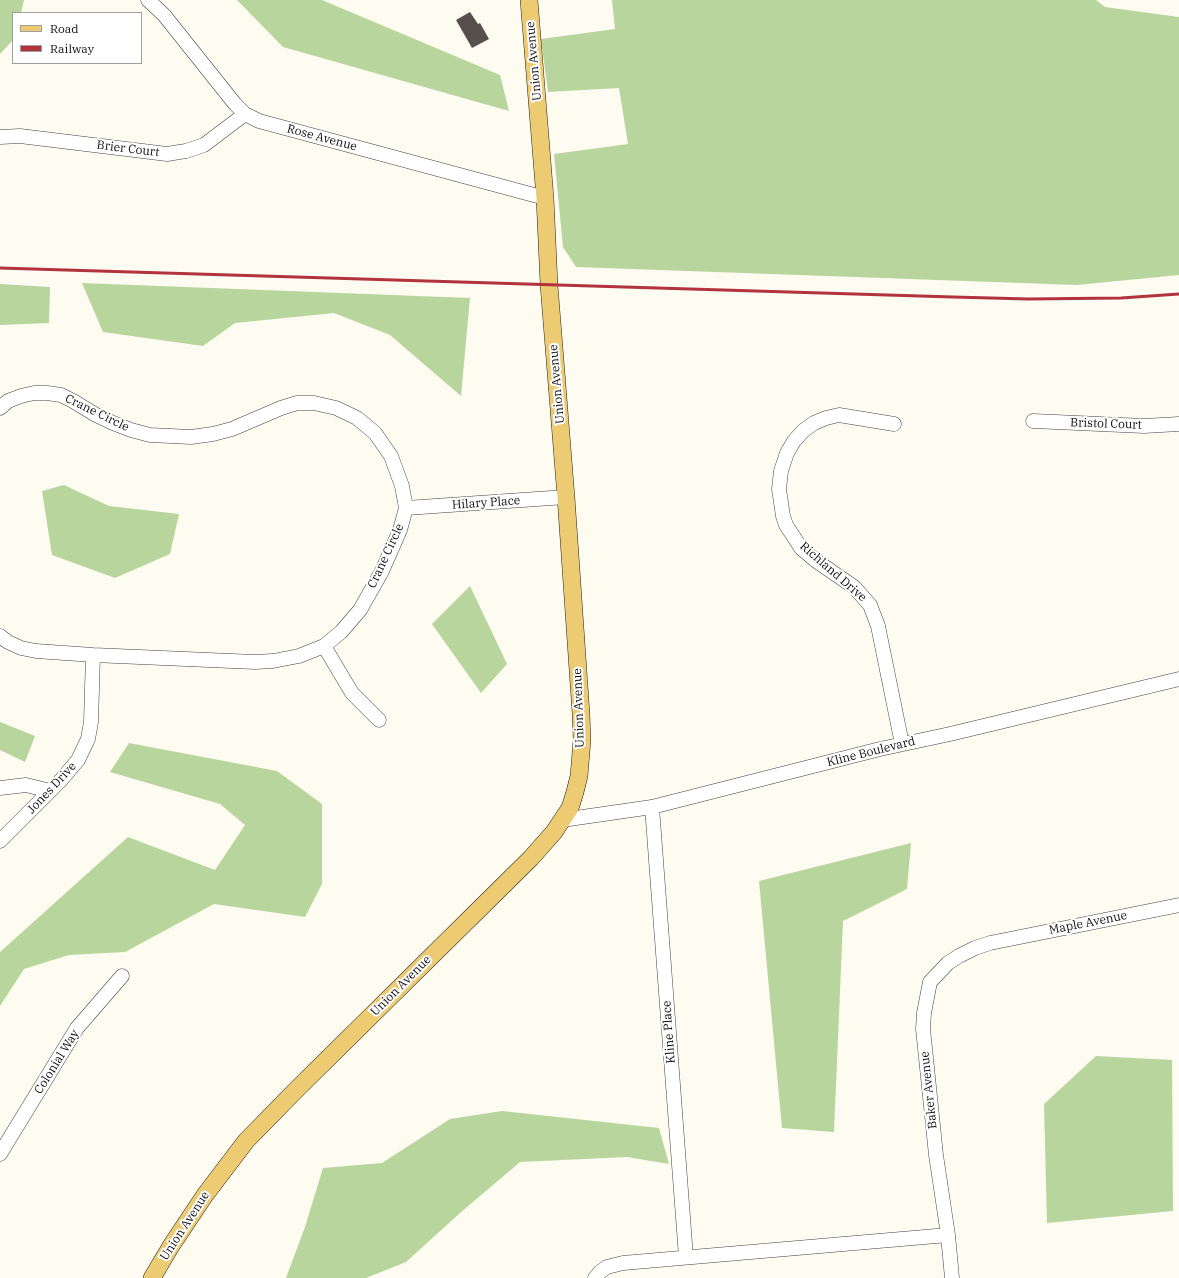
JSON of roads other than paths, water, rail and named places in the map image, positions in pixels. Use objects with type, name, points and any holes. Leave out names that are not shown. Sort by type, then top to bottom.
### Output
[{"type":"main road","name":"Union Avenue","points":[[152,1278],[171,1246],[205,1195],[246,1141],[302,1083],[531,858],[554,832],[570,808],[575,792],[579,776],[582,740],[530,0]]},
{"type":"street","name":"Rose Avenue","points":[[148,0],[164,15],[235,104],[245,114],[259,121],[545,198]]},
{"type":"street","name":"Brier Court","points":[[0,137],[20,136],[167,154],[186,151],[204,145],[245,114]]},
{"type":"street","name":"Crane Circle","points":[[0,408],[8,401],[34,393],[61,395],[96,415],[131,430],[150,435],[186,437],[213,434],[232,429],[281,408],[297,403],[314,403],[336,408],[357,418],[375,433],[392,456],[402,486],[406,508],[400,530],[382,571],[360,610],[341,632],[324,646],[289,658],[254,662],[36,651],[22,648],[8,642],[0,636]]},
{"type":"street","name":"Richland Drive","points":[[894,424],[844,416],[826,418],[814,423],[803,431],[794,441],[787,453],[781,471],[779,489],[785,520],[791,533],[802,548],[815,560],[854,587],[870,605],[878,626],[902,744]]},
{"type":"street","name":"Bristol Court","points":[[1033,421],[1144,426],[1179,424]]},
{"type":"street","name":"Hilary Place","points":[[406,508],[566,497]]},
{"type":"street","points":[[324,646],[352,693],[379,720]]},
{"type":"street","name":"Jones Drive","points":[[0,841],[50,791],[78,760],[88,739],[91,722],[93,655]]},
{"type":"street","name":"Kline Boulevard","points":[[562,820],[652,807],[902,744],[950,734],[1179,678]]},
{"type":"street","points":[[0,788],[26,785],[50,791]]},
{"type":"street","name":"Kline Place","points":[[652,807],[686,1257]]},
{"type":"street","name":"Maple Avenue","points":[[998,942],[1179,905]]},
{"type":"street","name":"Baker Avenue","points":[[952,1278],[948,1235],[936,1155],[923,1029],[925,1007],[930,982],[948,963],[975,948],[998,942]]},
{"type":"street","name":"Colonial Way","points":[[0,1154],[77,1028],[122,976]]},
{"type":"street","points":[[595,1278],[603,1270],[616,1264],[948,1235]]},
{"type":"railway","points":[[0,268],[1028,299],[1121,298],[1179,294]]}]
